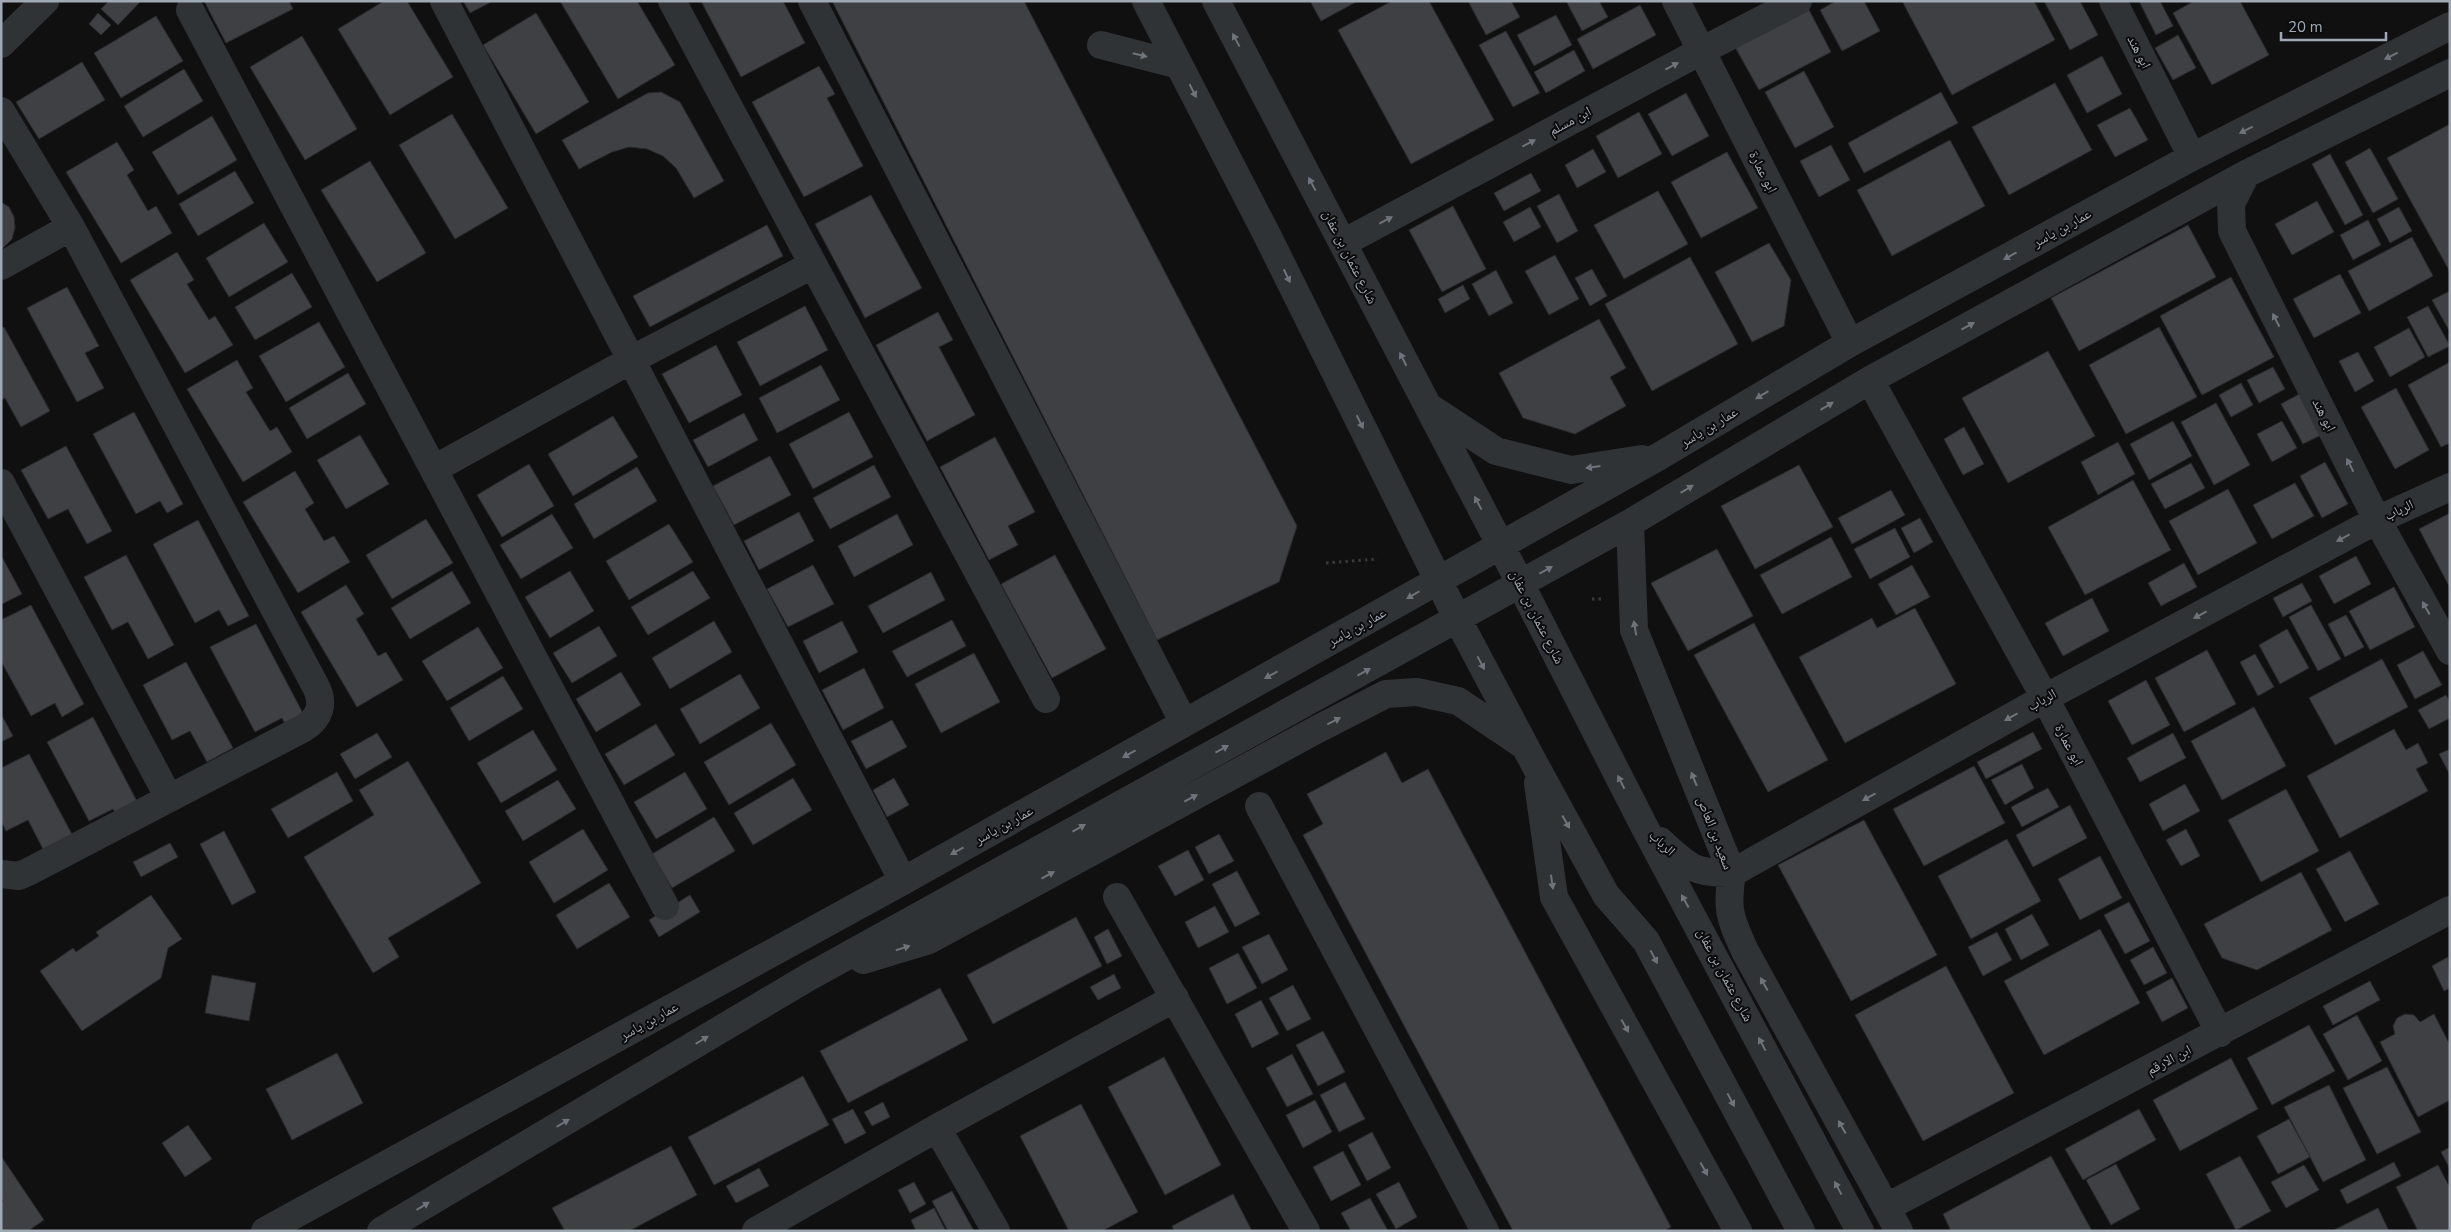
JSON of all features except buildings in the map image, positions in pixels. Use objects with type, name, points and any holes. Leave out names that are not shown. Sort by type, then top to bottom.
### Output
[{"type":"street","points":[[1,44],[45,1]]},
{"type":"street","points":[[444,1],[903,881]]},
{"type":"street","points":[[672,1],[1046,699]]},
{"type":"street","points":[[812,1],[1184,723]]},
{"type":"street","points":[[1146,1],[1266,233],[1458,620],[1530,756],[1606,894],[1646,941],[1801,1231]]},
{"type":"street","name":"شارع عثمان بن عفان","points":[[1216,1],[1501,546],[1644,826],[1738,998],[1860,1231]]},
{"type":"street","name":"ابو عمارة","points":[[1676,1],[1850,343]]},
{"type":"street","name":"ابن مسلم","points":[[1343,243],[1798,1]]},
{"type":"street","name":"ابو هند","points":[[2113,1],[2192,157]]},
{"type":"street","points":[[190,10],[665,906]]},
{"type":"street","name":"عمار بن ياسر","points":[[265,1231],[903,881],[1501,546],[1658,457],[1850,343],[2192,157],[2450,26]]},
{"type":"street","points":[[1101,45],[1179,65]]},
{"type":"street","points":[[381,1231],[807,978],[1630,524],[1870,380],[2246,174],[2450,73]]},
{"type":"street","points":[[1,111],[71,227],[320,695],[318,714],[312,723],[28,872],[19,876],[1,874]]},
{"type":"street","name":"ابو هند","points":[[2246,174],[2231,204],[2232,231],[2377,520],[2450,651]]},
{"type":"street","points":[[1,266],[71,227]]},
{"type":"street","points":[[434,469],[631,360],[812,265]]},
{"type":"street","name":"ابو عمارة","points":[[1870,380],[2045,698],[2220,1033]]},
{"type":"street","points":[[1426,405],[1496,451],[1571,470],[1658,457]]},
{"type":"street","points":[[1,483],[170,798]]},
{"type":"street","name":"الرباب","points":[[1644,826],[1685,864],[1708,874],[1732,873],[2045,698],[2377,520],[2450,487]]},
{"type":"street","name":"سعيد بن العاص","points":[[1630,524],[1634,630],[1732,873],[1729,912],[1745,951],[1899,1231]]},
{"type":"street","points":[[807,978],[929,940],[1386,694],[1417,692],[1458,701],[1530,756],[1554,897],[1738,1231]]},
{"type":"street","points":[[1260,806],[1485,1231]]},
{"type":"street","points":[[1117,897],[1306,1231]]},
{"type":"street","name":"ابن الارقم","points":[[1887,1207],[2450,910]]},
{"type":"street","points":[[1738,998],[1745,951]]},
{"type":"street","points":[[756,1231],[937,1128],[1175,998]]},
{"type":"street","points":[[937,1128],[996,1231]]},
{"type":"path","points":[[1326,562],[1378,559]]}]
